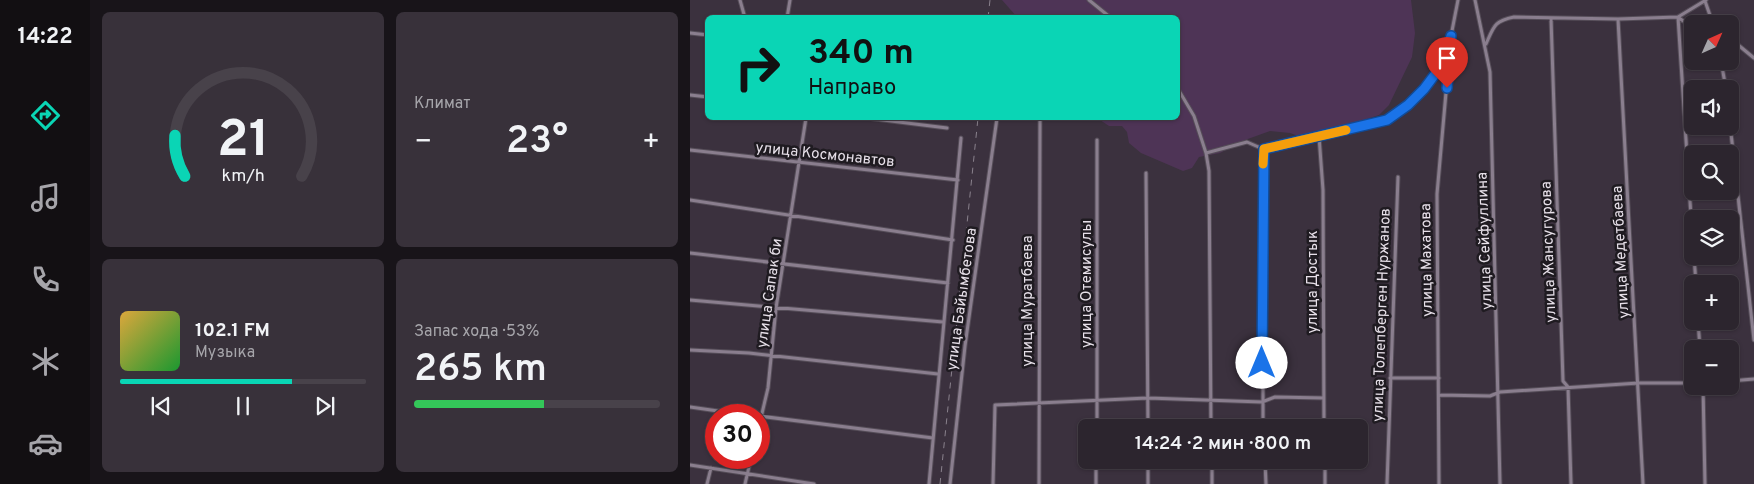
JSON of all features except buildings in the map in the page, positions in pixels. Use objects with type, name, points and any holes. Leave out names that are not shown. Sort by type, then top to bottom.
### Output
[{"type":"street","points":[[740,0],[744,15]]},
{"type":"street","points":[[788,15],[790,0]]},
{"type":"street","points":[[1089,0],[1107,15]]},
{"type":"street","points":[[1206,153],[1247,142],[1264,149],[1387,120],[1408,105],[1439,69],[1451,36],[1458,0]]},
{"type":"street","name":"улица Сейфуллина","points":[[1475,0],[1490,72],[1500,392],[1500,484]]},
{"type":"street","points":[[1485,44],[1493,27],[1500,20],[1514,17],[1618,19],[1678,17],[1705,0],[1709,15]]},
{"type":"street","points":[[1678,17],[1684,21]]},
{"type":"street","points":[[1678,17],[1691,210]]},
{"type":"street","name":"улица Жансугурова","points":[[1551,18],[1563,381],[1568,387],[1571,484]]},
{"type":"street","name":"улица Медетбаева","points":[[1618,19],[1643,484]]},
{"type":"street","points":[[690,32],[705,34]]},
{"type":"street","name":"улица Махатова","points":[[1439,484],[1440,396],[1437,194],[1451,36]]},
{"type":"street","points":[[1739,46],[1754,58]]},
{"type":"street","points":[[1180,92],[1194,116],[1206,153],[1209,171],[1211,419]]},
{"type":"street","points":[[690,95],[705,97]]},
{"type":"street","name":"улица Сапак би","points":[[762,404],[772,356],[776,308],[806,120]]},
{"type":"street","points":[[883,120],[948,128]]},
{"type":"street","name":"улица Байымбетова","points":[[950,484],[965,346],[997,120]]},
{"type":"street","name":"улица Муратбаева","points":[[1039,484],[1040,120]]},
{"type":"street","points":[[1731,135],[1754,340]]},
{"type":"street","name":"улица Достык","points":[[1319,136],[1323,190],[1324,419]]},
{"type":"street","points":[[929,484],[961,138]]},
{"type":"street","name":"улица Отемисулы","points":[[1097,140],[1097,419]]},
{"type":"street","points":[[1263,419],[1264,149]]},
{"type":"street","name":"улица Космонавтов","points":[[690,150],[958,180]]},
{"type":"street","points":[[1146,173],[1148,419]]},
{"type":"street","name":"улица Толепберген Нуржанов","points":[[1387,484],[1398,177]]},
{"type":"street","points":[[690,200],[953,240]]},
{"type":"street","points":[[690,253],[948,283]]},
{"type":"street","points":[[690,300],[944,322]]},
{"type":"street","points":[[690,350],[772,356],[938,374]]},
{"type":"street","points":[[1390,378],[1439,378]]},
{"type":"street","points":[[1739,380],[1754,379]]},
{"type":"street","points":[[1440,396],[1490,396],[1500,392],[1568,387],[1639,383],[1684,383]]},
{"type":"street","points":[[1702,395],[1705,484]]},
{"type":"street","points":[[993,484],[995,405],[1148,398],[1262,402],[1275,397],[1324,398]]},
{"type":"street","points":[[690,408],[705,410]]},
{"type":"street","points":[[770,417],[933,438]]},
{"type":"street","points":[[690,465],[705,467]]},
{"type":"street","points":[[707,484],[711,469]]},
{"type":"street","points":[[717,469],[814,484]]},
{"type":"street","points":[[745,484],[748,469]]},
{"type":"street","points":[[1096,469],[1096,484]]},
{"type":"street","points":[[1148,469],[1148,484]]},
{"type":"street","points":[[1212,469],[1212,484]]},
{"type":"street","points":[[1265,469],[1266,484]]},
{"type":"street","points":[[1325,469],[1325,484]]},
{"type":"shaded area","points":[[1002,0],[1411,0],[1415,33],[1412,57],[1389,105],[1379,115],[1307,139],[1290,133],[1270,131],[1245,140],[1220,153],[1199,157],[1192,168],[1183,171],[1141,153],[1129,143],[1127,132],[1122,126],[1109,126],[1100,120],[1180,120],[1180,15],[1015,15]]},
{"type":"railway","points":[[988,15],[990,0]]},
{"type":"railway","points":[[940,484],[978,120]]},
{"type":"slow traffic","points":[[1263,164],[1264,149],[1346,130]]},
{"type":"route","points":[[1262,363],[1264,149],[1387,120],[1408,105],[1424,89],[1439,69],[1451,36],[1447,88]]}]
